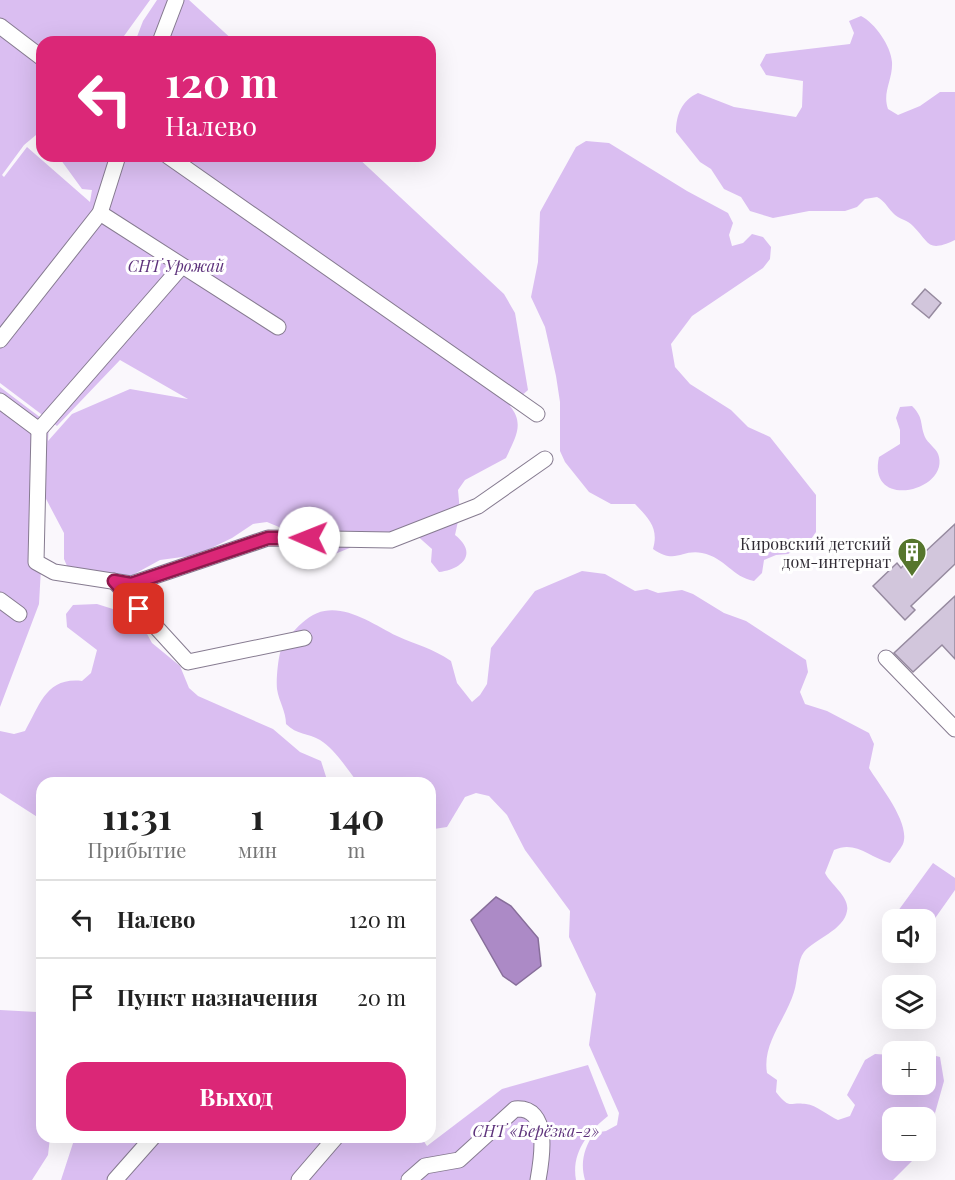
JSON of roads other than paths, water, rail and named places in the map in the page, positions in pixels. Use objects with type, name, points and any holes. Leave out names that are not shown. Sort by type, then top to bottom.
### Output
[{"type":"lane","points":[[164,36],[176,0]]},
{"type":"lane","points":[[0,26],[36,53]]},
{"type":"lane","points":[[0,340],[100,213],[116,162]]},
{"type":"lane","points":[[177,162],[537,414]]},
{"type":"lane","points":[[100,213],[278,327]]},
{"type":"lane","points":[[182,266],[39,430],[36,562],[54,572],[131,584],[268,538],[391,540],[478,506],[545,459]]},
{"type":"lane","points":[[0,401],[39,430]]},
{"type":"lane","points":[[114,581],[188,662],[304,638]]},
{"type":"lane","points":[[0,600],[19,614]]},
{"type":"lane","points":[[886,658],[955,729]]},
{"type":"lane","points":[[409,1180],[425,1166],[459,1160],[515,1109],[524,1108],[534,1115],[543,1138],[538,1180]]},
{"type":"lane","points":[[115,1180],[148,1143]]},
{"type":"lane","points":[[299,1180],[331,1143]]},
{"type":"place","name":"Кировский детский дом-интернат","points":[[912,578]]},
{"type":"park label","name":"СНТ Урожай","points":[[176,265]]},
{"type":"park label","name":"СНТ «Берёзка-2»","points":[[536,1130]]}]
